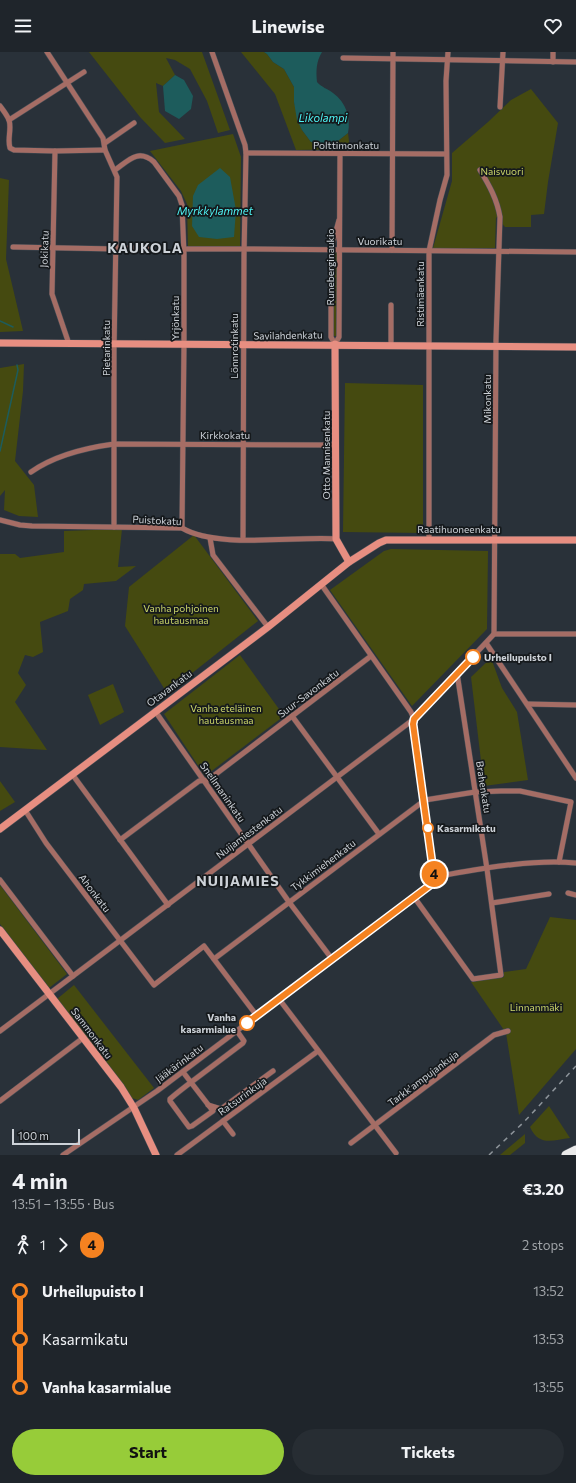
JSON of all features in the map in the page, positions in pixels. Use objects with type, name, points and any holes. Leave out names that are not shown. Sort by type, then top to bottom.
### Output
[{"type":"highway","points":[[566,1155],[576,1150]]},
{"type":"main road","name":"Savilahdenkatu","points":[[4,343],[243,345],[336,344],[576,347]]},
{"type":"main road","name":"Otto Mannisenkatu","points":[[336,344],[336,539],[349,562]]},
{"type":"main road","name":"Raatihuoneenkatu","points":[[349,562],[379,542],[386,540],[576,540]]},
{"type":"main road","name":"Otavankatu","points":[[0,829],[72,774],[157,714],[268,627],[323,587],[349,562]]},
{"type":"main road","name":"Sammonkatu","points":[[0,930],[121,1087],[134,1108],[156,1155]]},
{"type":"street","points":[[47,52],[103,138],[105,150],[115,170]]},
{"type":"street","name":"Lönnrotinkatu","points":[[212,52],[245,145],[246,153],[242,444],[243,539]]},
{"type":"street","points":[[392,250],[393,52]]},
{"type":"street","name":"Ristimäenkatu","points":[[429,539],[429,251],[447,175],[446,81],[448,52]]},
{"type":"street","points":[[500,107],[503,52]]},
{"type":"street","points":[[553,52],[553,62]]},
{"type":"street","points":[[343,58],[576,62]]},
{"type":"street","points":[[9,120],[84,72]]},
{"type":"street","points":[[0,106],[9,120],[10,132],[8,144],[10,148],[14,150],[105,150]]},
{"type":"street","points":[[105,143],[134,123]]},
{"type":"street","name":"Jokikatu","points":[[55,151],[52,294],[69,344]]},
{"type":"street","name":"Polttimonkatu","points":[[246,153],[446,154]]},
{"type":"street","points":[[339,220],[340,154]]},
{"type":"street","name":"Yrjönkatu","points":[[115,170],[135,156],[143,155],[154,162],[181,201],[184,249],[182,528]]},
{"type":"street","name":"Pietarinkatu","points":[[114,527],[114,344],[117,177],[115,170]]},
{"type":"street","name":"Mikonkatu","points":[[480,170],[498,204],[500,217],[496,346],[494,634]]},
{"type":"street","name":"Runeberginaukio","points":[[336,344],[331,337],[331,250],[339,220]]},
{"type":"street","name":"Runeberginaukio","points":[[336,344],[339,337],[339,220]]},
{"type":"street","points":[[13,247],[116,249],[147,247]]},
{"type":"street","name":"Vuorikatu","points":[[184,249],[576,252]]},
{"type":"street","points":[[391,305],[391,345]]},
{"type":"street","name":"Kirkkokatu","points":[[31,472],[54,458],[114,444],[336,445]]},
{"type":"street","name":"Puistokatu","points":[[0,520],[20,525],[182,528],[210,538],[336,539]]},
{"type":"street","points":[[210,538],[213,555],[268,627]]},
{"type":"street","points":[[323,587],[370,656],[411,712],[414,719],[413,724],[425,800],[434,877],[487,869],[558,862],[576,863]]},
{"type":"street","points":[[494,634],[576,634]]},
{"type":"street","name":"Nuijamiestenkatu","points":[[0,1031],[414,719],[494,634]]},
{"type":"street","points":[[486,643],[576,778]]},
{"type":"street","name":"Suur-Savonkatu","points":[[120,840],[198,781],[208,780],[370,656]]},
{"type":"street","name":"Brahenkatu","points":[[414,897],[473,979],[501,975],[492,903],[457,673]]},
{"type":"street","points":[[527,704],[576,704]]},
{"type":"street","name":"Snellmaninkatu","points":[[157,714],[289,902],[330,957]]},
{"type":"street","points":[[292,716],[379,834]]},
{"type":"street","points":[[72,774],[168,905]]},
{"type":"street","points":[[425,800],[475,792],[520,791],[571,802],[558,862]]},
{"type":"street","name":"Tykkimiehenkatu","points":[[214,959],[425,800]]},
{"type":"street","name":"Ahonkatu","points":[[25,810],[46,843],[154,985],[204,946],[214,959]]},
{"type":"street","name":"Jääkärinkatu","points":[[63,1155],[134,1108],[183,1072],[279,999],[330,957],[433,883],[434,877]]},
{"type":"street","points":[[0,880],[73,976]]},
{"type":"street","points":[[568,893],[576,895]]},
{"type":"street","points":[[492,903],[550,894]]},
{"type":"street","points":[[214,959],[257,1016]]},
{"type":"street","points":[[279,999],[396,1153]]},
{"type":"street","points":[[183,1072],[191,1082],[208,1105],[213,1111],[189,1127],[170,1102],[170,1099],[191,1082],[240,1046],[244,1041],[237,1031]]},
{"type":"street","name":"Tarkk'ampujankuja","points":[[351,1143],[494,1035],[508,1031]]},
{"type":"street","points":[[0,1101],[83,1038]]},
{"type":"street","name":"Ratsurinkuja","points":[[177,1155],[318,1051]]},
{"type":"street","points":[[208,1105],[221,1109],[273,1071]]},
{"type":"street","points":[[223,1121],[233,1134]]},
{"type":"green space","points":[[89,52],[202,52],[230,130],[218,133],[207,101],[190,69],[175,60],[166,58],[175,75],[163,86],[156,83],[159,112],[185,139],[165,143],[140,117]]},
{"type":"green space","points":[[241,52],[264,52],[273,62],[284,69],[294,87],[294,102],[302,130],[311,142],[334,144],[348,133],[350,149],[296,150],[275,94]]},
{"type":"green space","name":"Naisvuori","points":[[531,89],[558,123],[544,214],[531,215],[531,227],[505,227],[496,217],[495,248],[433,248],[452,181],[452,153],[511,100]]},
{"type":"green space","points":[[233,134],[241,157],[240,247],[188,247],[187,204],[181,191],[150,151]]},
{"type":"green space","points":[[0,178],[9,180],[6,259],[23,331],[0,332]]},
{"type":"green space","points":[[332,251],[338,251],[338,336],[332,336]]},
{"type":"green space","points":[[24,364],[23,391],[15,461],[34,485],[38,517],[19,516],[4,510],[5,490],[0,496],[0,368]]},
{"type":"green space","points":[[345,383],[423,385],[423,533],[343,532]]},
{"type":"green space","points":[[122,529],[118,567],[136,566],[116,581],[84,584],[83,590],[70,599],[68,611],[40,622],[43,652],[33,657],[25,655],[18,673],[26,685],[15,702],[47,750],[0,747],[0,554],[15,554],[20,558],[64,552],[64,531]]},
{"type":"green space","name":"Vanha pohjoinen hautausmaa","points":[[194,535],[258,621],[167,693],[125,626],[129,587]]},
{"type":"green space","points":[[391,549],[488,551],[487,629],[412,706],[330,590],[384,551]]},
{"type":"green space","name":"Vanha eteläinen hautausmaa","points":[[240,655],[284,716],[205,776],[164,714]]},
{"type":"green space","points":[[491,658],[502,688],[517,712],[528,780],[484,786],[471,677]]},
{"type":"green space","points":[[113,684],[124,712],[100,725],[88,695]]},
{"type":"green space","points":[[0,781],[15,802],[0,811]]},
{"type":"green space","points":[[0,885],[67,974],[49,988],[0,924]]},
{"type":"green space","name":"Linnanmäki","points":[[550,917],[576,920],[576,1049],[519,1115],[506,1033],[471,982],[504,977],[504,972],[526,969]]},
{"type":"green space","points":[[74,985],[154,1088],[138,1100],[132,1098],[57,999]]},
{"type":"green space","points":[[549,1106],[570,1138],[552,1141],[542,1140],[530,1127]]},
{"type":"green space","points":[[525,1134],[525,1143],[510,1155],[500,1155]]},
{"type":"water","name":"Likolampi","points":[[264,52],[322,52],[317,67],[317,82],[338,97],[341,101],[348,116],[348,133],[334,144],[320,145],[311,142],[297,120],[294,102],[294,87],[284,69],[273,62]]},
{"type":"water","points":[[175,75],[184,80],[193,96],[191,109],[179,119],[165,111],[163,86]]},
{"type":"water","name":"Myrkkylammet","points":[[220,168],[230,177],[236,210],[234,237],[217,239],[199,237],[192,226],[193,196],[198,185]]},
{"type":"waterway","points":[[0,321],[13,327]]},
{"type":"waterway","points":[[0,451],[18,370],[17,365]]},
{"type":"railway","points":[[489,1155],[524,1122],[576,1066]]},
{"type":"bus line","name":"4","points":[[247,1023],[433,883],[434,877],[425,800],[413,724],[414,719],[473,657]]},
{"type":"place","name":"Urheilupuisto I","points":[[473,657]]},
{"type":"place","name":"Kasarmikatu","points":[[428,828]]},
{"type":"place","name":"Vanha kasarmialue","points":[[247,1023]]},
{"type":"district","name":"KAUKOLA","points":[[145,248]]},
{"type":"district","name":"NUIJAMIES","points":[[238,881]]}]
